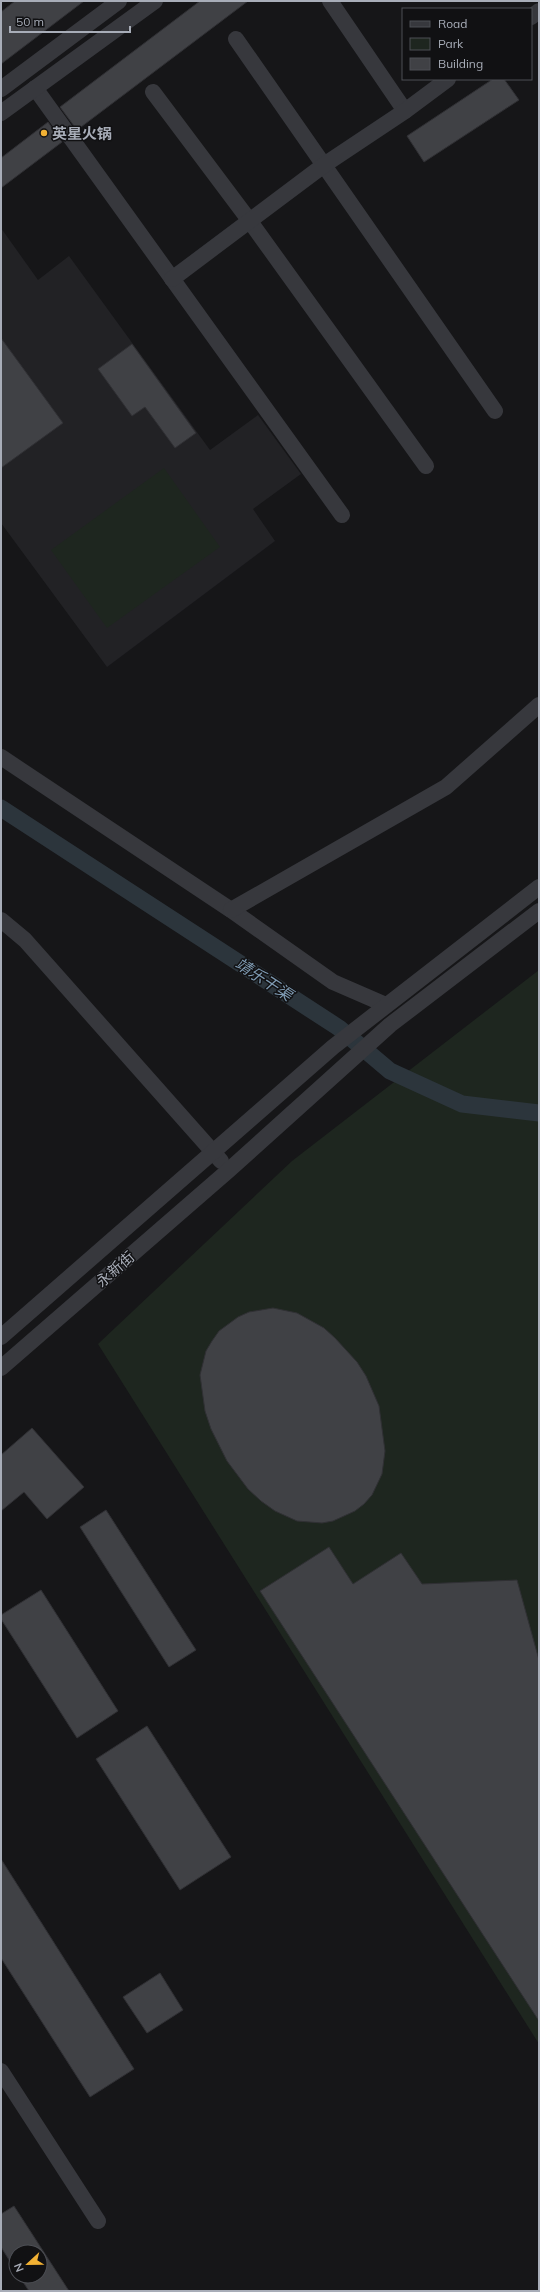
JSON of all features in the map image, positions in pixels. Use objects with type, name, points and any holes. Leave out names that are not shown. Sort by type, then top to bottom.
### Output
[{"type":"street","points":[[1,89],[120,1]]},
{"type":"street","points":[[1,113],[156,1]]},
{"type":"street","points":[[330,1],[405,111]]},
{"type":"street","points":[[236,39],[495,411]]},
{"type":"street","points":[[172,279],[324,165],[405,111],[447,80]]},
{"type":"street","points":[[35,88],[342,516]]},
{"type":"street","points":[[153,92],[249,220],[426,466]]},
{"type":"street","points":[[231,910],[446,787],[539,705]]},
{"type":"street","points":[[1,757],[231,910],[333,982],[381,1009]]},
{"type":"street","name":"永新街","points":[[1,1337],[214,1154],[333,1047],[539,887]]},
{"type":"street","name":"永新街","points":[[1,1368],[229,1170],[390,1025],[539,911]]},
{"type":"street","points":[[1,920],[25,940],[229,1170]]},
{"type":"street","points":[[1,2071],[98,2221]]},
{"type":"shaded area","points":[[1,228],[38,280],[69,256],[210,450],[258,415],[301,474],[253,509],[275,541],[107,667],[1,523]]},
{"type":"green space","points":[[164,468],[220,547],[107,628],[51,550]]},
{"type":"green space","points":[[539,970],[539,2044],[98,1344],[292,1161]]},
{"type":"building","points":[[15,1],[84,1],[1,64],[1,12]]},
{"type":"building","points":[[200,1],[248,1],[77,130],[60,107]]},
{"type":"building","points":[[491,80],[505,80],[519,100],[424,162],[407,136]]},
{"type":"building","points":[[48,122],[62,142],[1,188],[1,158]]},
{"type":"building","points":[[1,338],[63,423],[1,468]]},
{"type":"building","points":[[132,344],[196,433],[175,448],[145,407],[132,416],[98,369]]},
{"type":"building","points":[[273,1308],[297,1313],[324,1328],[335,1338],[357,1362],[366,1376],[379,1406],[385,1451],[382,1474],[372,1495],[364,1504],[355,1511],[333,1521],[322,1523],[297,1521],[275,1511],[261,1501],[248,1489],[227,1461],[211,1429],[205,1411],[200,1375],[206,1351],[212,1341],[219,1331],[238,1317],[249,1312]]},
{"type":"building","points":[[32,1428],[84,1487],[47,1519],[24,1492],[1,1511],[1,1455]]},
{"type":"building","points":[[106,1510],[196,1650],[169,1667],[80,1527]]},
{"type":"building","points":[[329,1547],[353,1584],[401,1553],[422,1584],[517,1580],[539,1660],[539,2021],[260,1591]]},
{"type":"building","points":[[41,1590],[118,1711],[77,1738],[1,1619],[1,1615]]},
{"type":"building","points":[[147,1726],[231,1857],[180,1890],[96,1759]]},
{"type":"building","points":[[1,1859],[134,2069],[90,2097],[1,1958]]},
{"type":"building","points":[[160,1973],[183,2010],[147,2033],[123,1997]]},
{"type":"building","points":[[14,2206],[39,2244],[8,2244],[8,2258],[1,2247],[1,2214]]},
{"type":"building","points":[[48,2259],[69,2291],[29,2291],[24,2284],[48,2284]]},
{"type":"waterway","name":"靖乐干渠","points":[[1,808],[339,1028],[390,1071],[462,1104],[539,1113]]},
{"type":"place","name":"英星火锅","points":[[44,133]]}]
